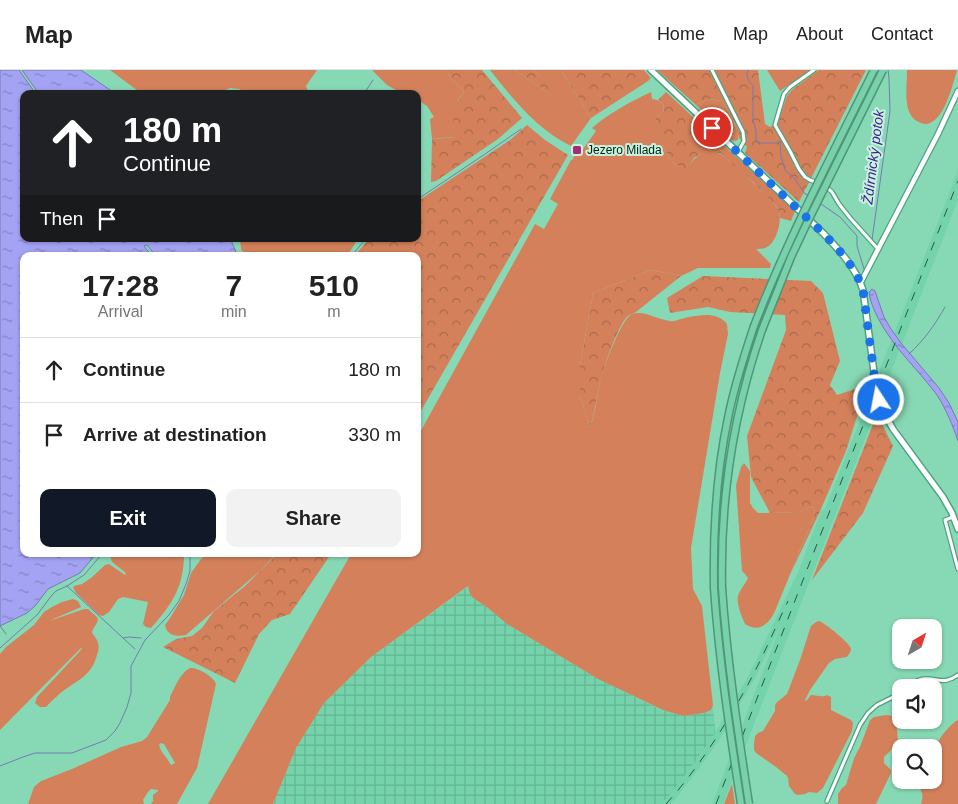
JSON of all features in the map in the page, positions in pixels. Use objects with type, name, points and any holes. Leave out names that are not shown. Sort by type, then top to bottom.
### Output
[{"type":"highway","points":[[741,804],[723,684],[714,588],[714,528],[722,449],[736,386],[754,326],[768,289],[874,70]]},
{"type":"highway","points":[[749,804],[731,684],[722,588],[722,528],[730,449],[744,386],[776,293],[824,188],[883,72]]},
{"type":"main road","points":[[651,70],[832,243],[854,270],[861,282],[865,300],[876,387],[882,409],[893,429],[943,497],[958,529]]},
{"type":"street","points":[[712,70],[743,132],[744,141],[738,152]]},
{"type":"street","points":[[814,70],[784,94],[774,125],[805,177],[824,184],[864,234],[877,247]]},
{"type":"street","points":[[861,282],[877,247],[938,134],[958,92]]},
{"type":"street","points":[[953,517],[945,520],[958,569]]},
{"type":"street","points":[[942,680],[947,681],[958,675]]},
{"type":"street","points":[[827,801],[860,726],[868,713],[877,705],[892,698]]},
{"type":"shaded area","points":[[958,171],[958,200],[723,804],[712,804],[782,622],[755,678],[721,737],[674,801],[671,804],[661,804],[692,766],[715,733],[749,675],[799,570],[821,511],[825,509]]},
{"type":"shaded area","points":[[469,586],[472,597],[507,624],[598,679],[662,710],[683,716],[704,713],[711,710],[713,705],[715,733],[668,797],[661,804],[273,804],[296,748],[324,703],[371,657]]},
{"type":"green space","points":[[110,70],[317,70],[306,86],[308,90],[241,90],[230,88],[226,90],[137,90]]},
{"type":"green space","points":[[372,70],[446,70],[464,92],[458,100],[456,137],[432,139],[430,119],[434,117],[427,106],[421,102],[421,90],[396,90],[387,85]]},
{"type":"green space","points":[[446,70],[482,70],[522,118],[498,139],[436,181],[431,182],[432,139],[456,137],[453,113],[456,104],[464,92]]},
{"type":"green space","points":[[490,70],[515,70],[547,92],[539,75],[533,70],[561,70],[591,118],[571,146],[536,123]]},
{"type":"green space","points":[[515,70],[533,70],[551,91],[547,92]]},
{"type":"green space","points":[[561,70],[644,70],[651,78],[591,118]]},
{"type":"green space","points":[[657,70],[758,70],[765,124],[770,127],[778,122],[787,96],[793,89],[819,70],[866,70],[799,202],[745,153],[747,147],[739,138],[735,123],[722,101],[708,99],[696,105]]},
{"type":"green space","points":[[767,70],[810,70],[780,91]]},
{"type":"green space","points":[[907,70],[957,70],[941,113],[928,124],[916,121],[909,111],[907,104]]},
{"type":"green space","points":[[651,92],[652,99],[660,101],[663,105],[663,113],[657,117],[667,154],[675,165],[681,167],[689,166],[701,154],[709,152],[718,153],[730,161],[759,188],[778,209],[780,218],[778,230],[771,244],[766,248],[756,249],[771,264],[770,268],[698,268],[681,276],[651,270],[593,293],[580,365],[580,397],[590,427],[600,381],[610,351],[628,317],[632,314],[641,313],[672,321],[711,315],[727,324],[728,334],[691,548],[693,589],[702,606],[713,705],[711,710],[683,716],[663,710],[598,679],[507,624],[472,597],[468,586],[371,657],[324,703],[296,748],[273,804],[208,804],[349,557],[421,557],[421,431],[535,224],[544,229],[558,204],[550,199],[571,160],[578,150],[581,152],[596,131],[592,128],[605,117]]},
{"type":"green space","points":[[666,92],[795,211],[791,221],[780,218],[777,207],[753,182],[720,153],[710,152],[701,154],[694,158],[686,169],[672,162],[655,122],[664,110],[662,103],[658,100]]},
{"type":"green space","points":[[708,99],[722,101],[735,125],[738,140],[733,141],[729,138],[696,105]]},
{"type":"green space","points":[[527,125],[568,155],[421,411],[421,252],[358,252],[366,242],[421,242],[421,199],[510,140]]},
{"type":"green space","points":[[240,242],[356,242],[350,252],[243,252]]},
{"type":"green space","points":[[651,270],[681,276],[636,312],[629,315],[621,325],[600,381],[590,427],[580,397],[580,365],[593,293]]},
{"type":"green space","points":[[703,276],[811,281],[823,293],[840,361],[830,385],[837,395],[867,385],[846,451],[790,575],[814,516],[815,508],[809,507],[800,512],[770,513],[751,477],[747,436],[786,330],[785,315],[730,312],[708,307],[670,313],[667,298]]},
{"type":"green space","points":[[877,414],[893,446],[863,513],[812,580]]},
{"type":"green space","points":[[744,463],[750,471],[750,503],[758,513],[800,512],[809,507],[815,508],[814,516],[775,611],[767,623],[755,628],[745,624],[738,603],[739,594],[748,578],[742,571],[736,485]]},
{"type":"green space","points":[[111,557],[184,557],[182,576],[171,603],[151,628],[143,624],[148,602],[123,597],[118,599],[109,612],[103,616],[99,615],[76,593],[74,586],[82,584],[91,578],[105,565],[109,564],[125,575],[126,573],[112,562]]},
{"type":"green space","points":[[203,557],[273,557],[261,570],[186,635],[170,634],[165,625],[184,595],[191,573]]},
{"type":"green space","points":[[274,557],[329,557],[290,614],[272,620],[259,634],[235,683],[163,647],[176,639],[192,636],[202,628],[214,611],[245,586]]},
{"type":"green space","points":[[73,599],[78,601],[81,607],[49,621],[84,609],[88,609],[97,617],[98,619],[92,633],[98,645],[94,664],[83,677],[63,691],[46,707],[40,707],[35,703],[37,697],[81,648],[0,730],[0,654],[34,625],[44,612],[62,602]]},
{"type":"green space","points":[[819,621],[842,638],[850,646],[851,650],[847,657],[835,659],[829,663],[805,700],[811,695],[827,695],[831,697],[831,710],[851,720],[853,723],[852,731],[823,788],[817,793],[809,792],[798,795],[789,786],[787,776],[756,753],[754,744],[755,736],[763,731],[775,711],[776,703],[787,694],[811,626]]},
{"type":"green space","points":[[194,668],[201,671],[209,675],[216,684],[197,768],[177,804],[151,804],[153,795],[158,790],[151,789],[143,800],[144,804],[28,804],[34,787],[41,781],[121,747],[142,741],[147,737],[186,670]],"holes":[[[161,743],[164,744],[175,763],[171,765],[159,745]]]},
{"type":"green space","points":[[892,716],[892,729],[897,729],[898,739],[892,739],[892,749],[884,757],[884,763],[891,770],[891,773],[876,804],[838,804],[838,794],[846,785],[854,758],[870,720],[874,717]]},
{"type":"green space","points":[[958,720],[958,804],[921,804],[920,789],[942,789],[942,739],[940,739]]},
{"type":"green space","points":[[732,784],[735,804],[724,804]]},
{"type":"water","points":[[0,70],[19,70],[33,90],[20,90],[20,242],[232,242],[236,252],[153,252],[147,245],[144,246],[149,252],[20,252],[20,557],[93,557],[80,573],[48,589],[27,613],[0,626]]},
{"type":"water","points":[[22,70],[81,70],[110,90],[36,90]]},
{"type":"water","points":[[872,289],[875,291],[884,317],[891,329],[949,403],[958,422],[958,441],[937,395],[898,349],[884,329],[872,305],[869,292]]},
{"type":"waterway","name":"Ždírnický potok","points":[[748,70],[747,77],[753,86],[753,119],[756,140],[758,143],[780,143],[785,170],[795,179],[804,193],[809,196]]},
{"type":"waterway","name":"Ždírnický potok","points":[[872,240],[890,111],[888,70]]},
{"type":"waterway","points":[[366,90],[373,80]]},
{"type":"waterway","points":[[421,197],[521,129]]},
{"type":"waterway","name":"Ždírnický potok","points":[[821,204],[840,217],[857,236],[857,246],[864,269]]},
{"type":"waterway","points":[[355,252],[363,242]]},
{"type":"waterway","points":[[909,354],[929,332],[945,307]]},
{"type":"waterway","points":[[0,648],[37,615],[56,591],[84,575],[99,557]]},
{"type":"waterway","points":[[0,766],[35,753],[72,753],[106,740],[115,731],[127,707],[131,693],[131,666],[145,640],[168,616],[179,601],[190,571],[190,557]]},
{"type":"waterway","points":[[67,586],[123,638],[141,638]]},
{"type":"waterway","points":[[0,626],[6,634]]},
{"type":"waterway","points":[[123,638],[135,649]]},
{"type":"railway","points":[[716,804],[958,181]]},
{"type":"railway","points":[[666,804],[702,759],[734,710],[757,668],[788,601]]},
{"type":"place","name":"Jezero Milada","points":[[577,150]]},
{"type":"route","points":[[712,128],[824,234],[854,270],[863,290],[879,400]]}]
